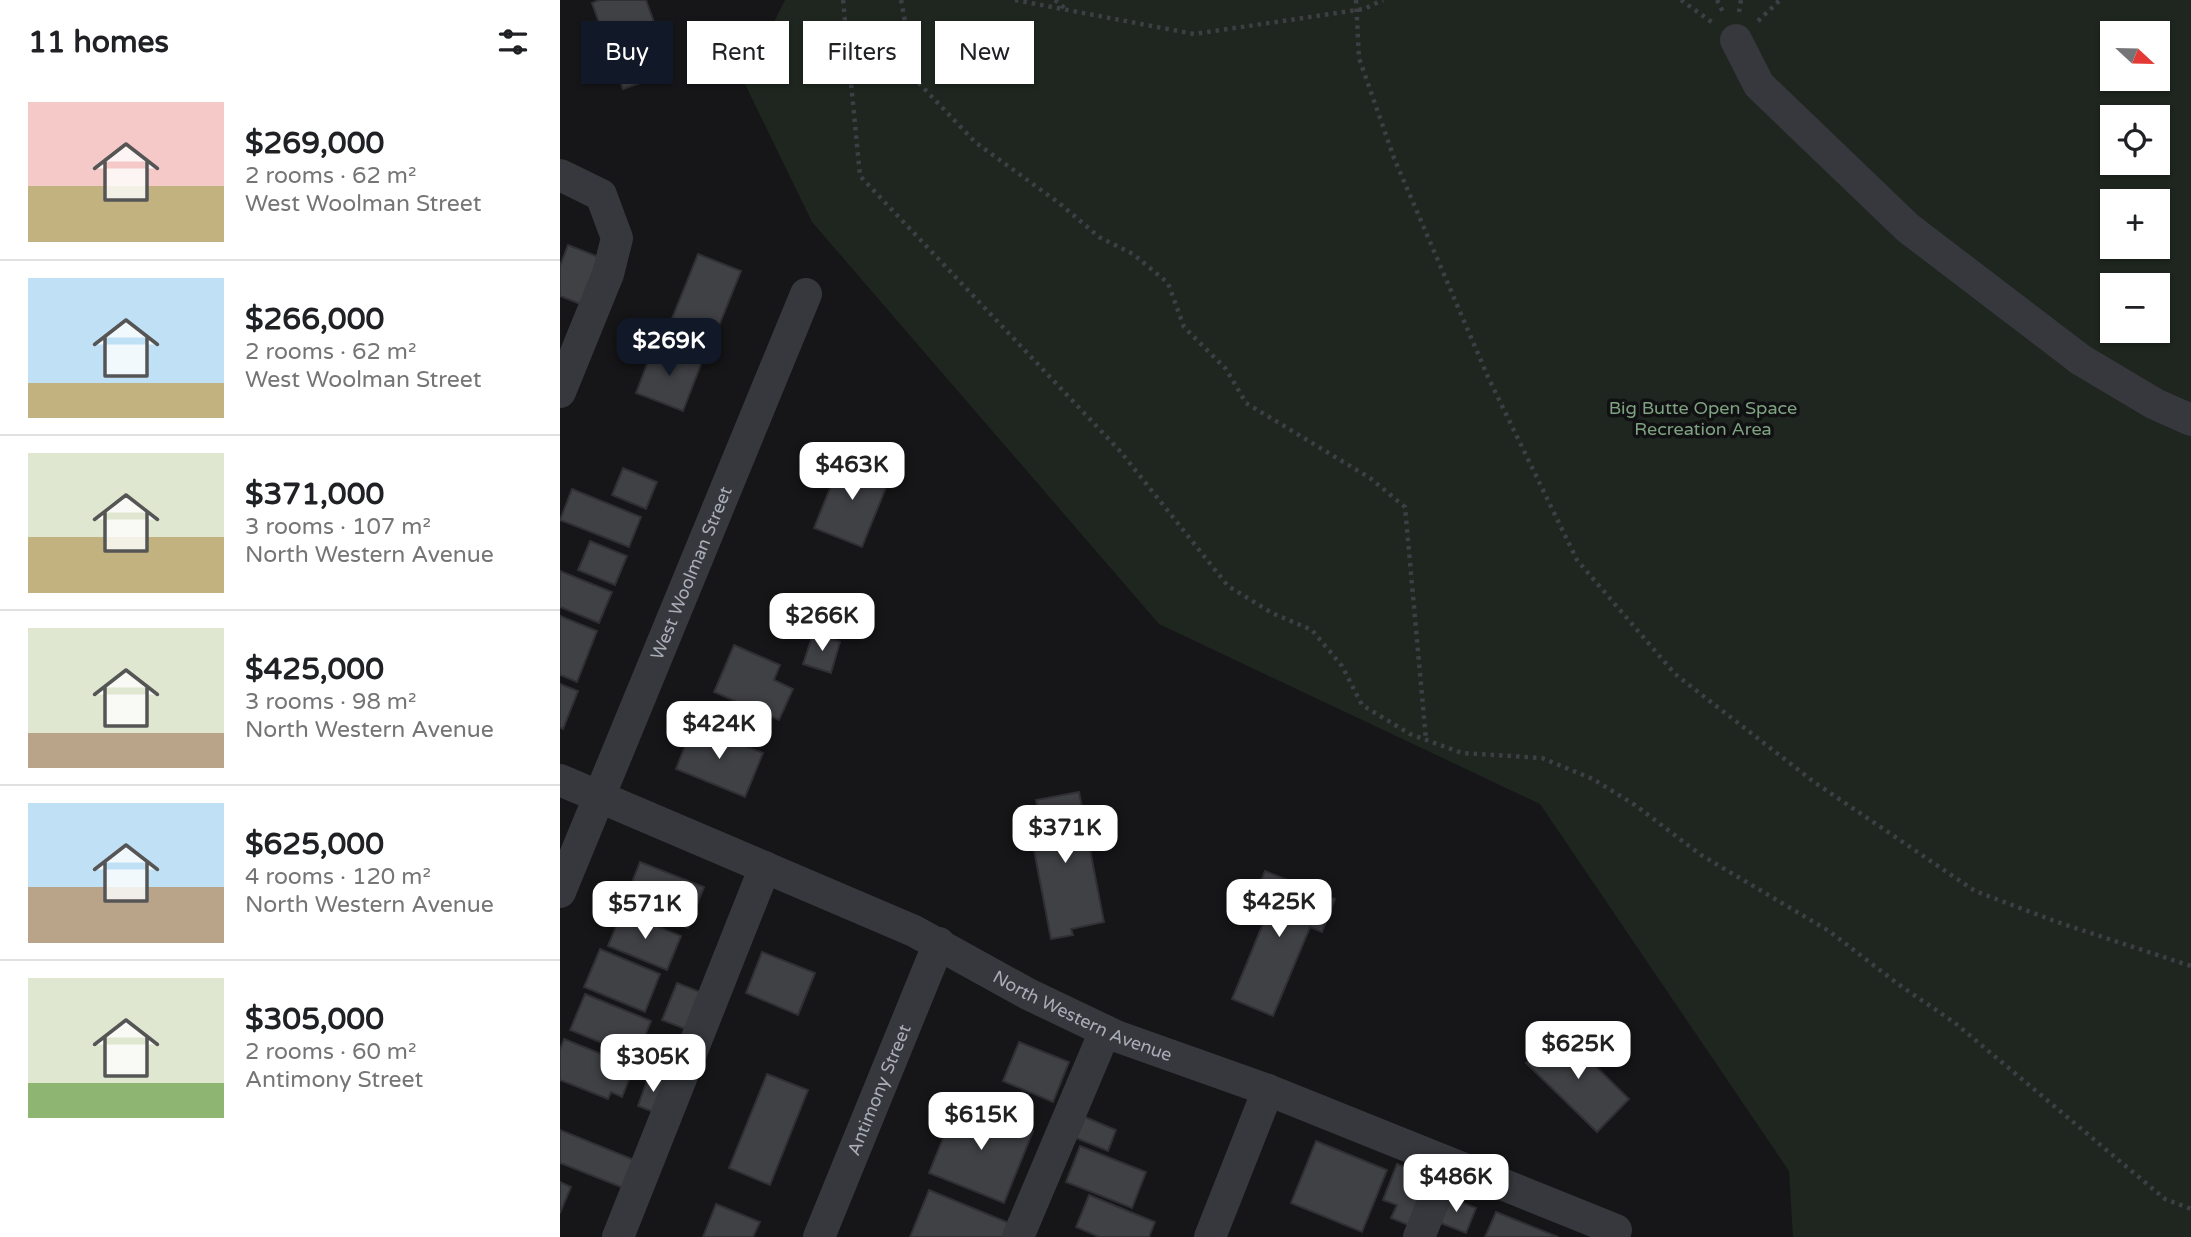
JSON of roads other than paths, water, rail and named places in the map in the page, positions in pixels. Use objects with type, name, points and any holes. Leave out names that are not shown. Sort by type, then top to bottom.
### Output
[{"type":"street","points":[[1737,40],[1759,85],[1908,228],[2081,360],[2155,404],[2191,420]]},
{"type":"street","points":[[560,175],[601,195],[617,238],[608,274],[560,392]]},
{"type":"street","name":"West Woolman Street","points":[[560,892],[806,294]]},
{"type":"street","name":"North Western Avenue","points":[[560,780],[939,943],[1028,993],[1105,1031],[1268,1090],[1615,1233]]},
{"type":"street","points":[[618,1237],[765,867]]},
{"type":"street","name":"Antimony Street","points":[[819,1237],[939,943]]},
{"type":"street","points":[[1018,1237],[1105,1031]]},
{"type":"street","points":[[1210,1237],[1268,1090]]},
{"type":"street","points":[[1419,1237],[1449,1163]]},
{"type":"park label","name":"Big Butte Open Space Recreation Area","points":[[1703,418]]}]
